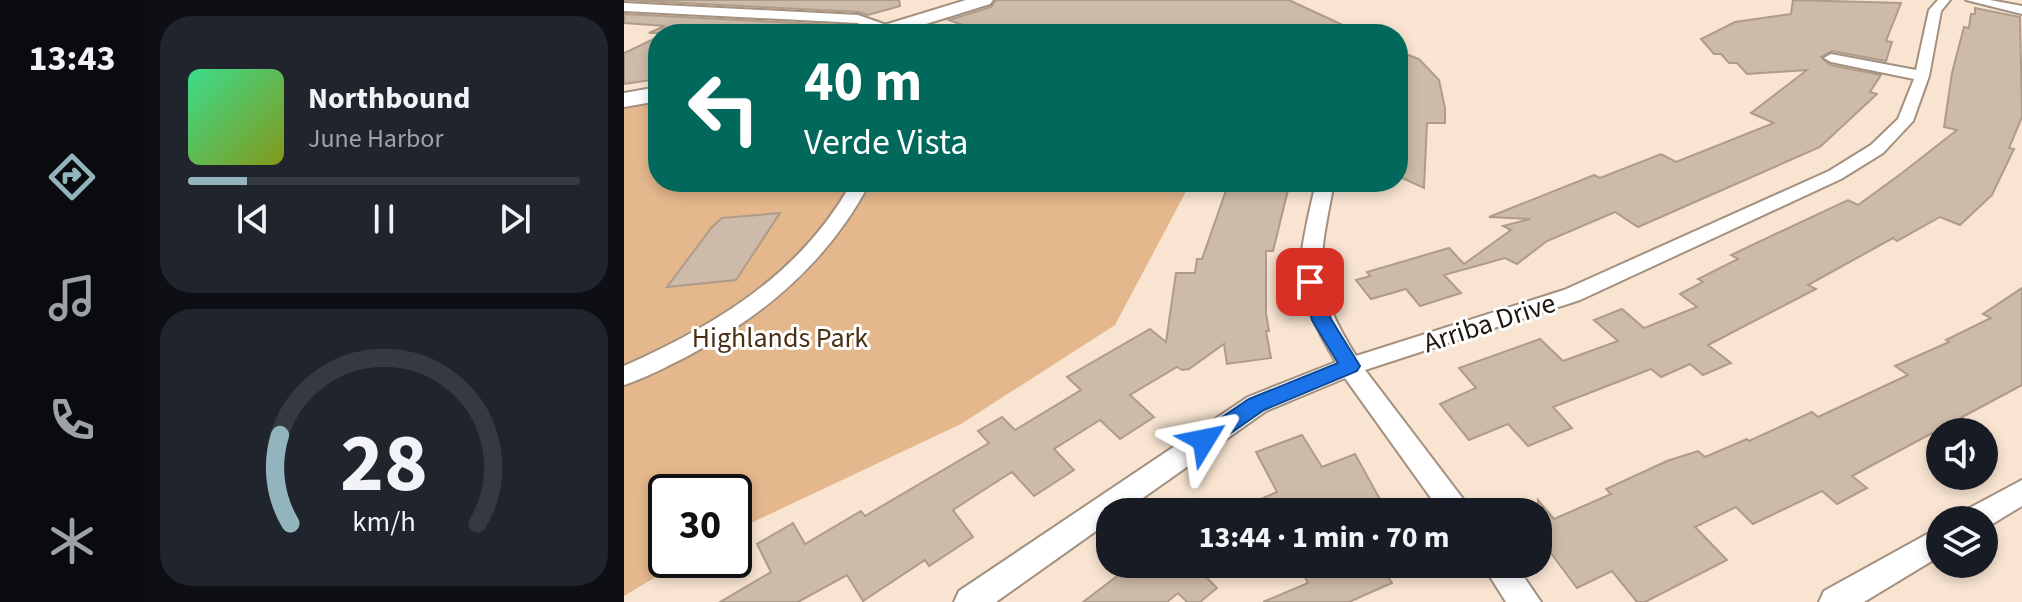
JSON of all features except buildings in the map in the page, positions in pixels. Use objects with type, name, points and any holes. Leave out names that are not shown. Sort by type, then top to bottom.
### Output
[{"type":"street","points":[[914,24],[984,0]]},
{"type":"street","name":"Arriba Drive","points":[[970,602],[1257,404],[1350,366],[1572,295],[1835,175],[1877,149],[1905,121],[1922,76],[1935,10],[1944,0]]},
{"type":"street","points":[[1972,0],[2022,10]]},
{"type":"street","points":[[624,7],[858,19],[871,24]]},
{"type":"street","points":[[1831,58],[1922,76]]},
{"type":"street","points":[[624,100],[648,96]]},
{"type":"street","points":[[624,376],[674,355],[736,317],[795,270],[835,227],[855,192]]},
{"type":"street","points":[[1323,192],[1312,248],[1310,282],[1322,320],[1350,366],[1448,498]]},
{"type":"street","points":[[1998,506],[2022,492]]},
{"type":"street","points":[[1835,602],[1926,548]]},
{"type":"street","points":[[1507,578],[1525,602]]},
{"type":"green space","name":"Highlands Park","points":[[648,104],[648,192],[1186,192],[1115,325],[961,424],[752,523],[752,474],[648,474],[648,578],[654,578],[624,596],[624,108]]},
{"type":"route","points":[[1204,440],[1257,404],[1350,366],[1322,320],[1310,282]]}]
